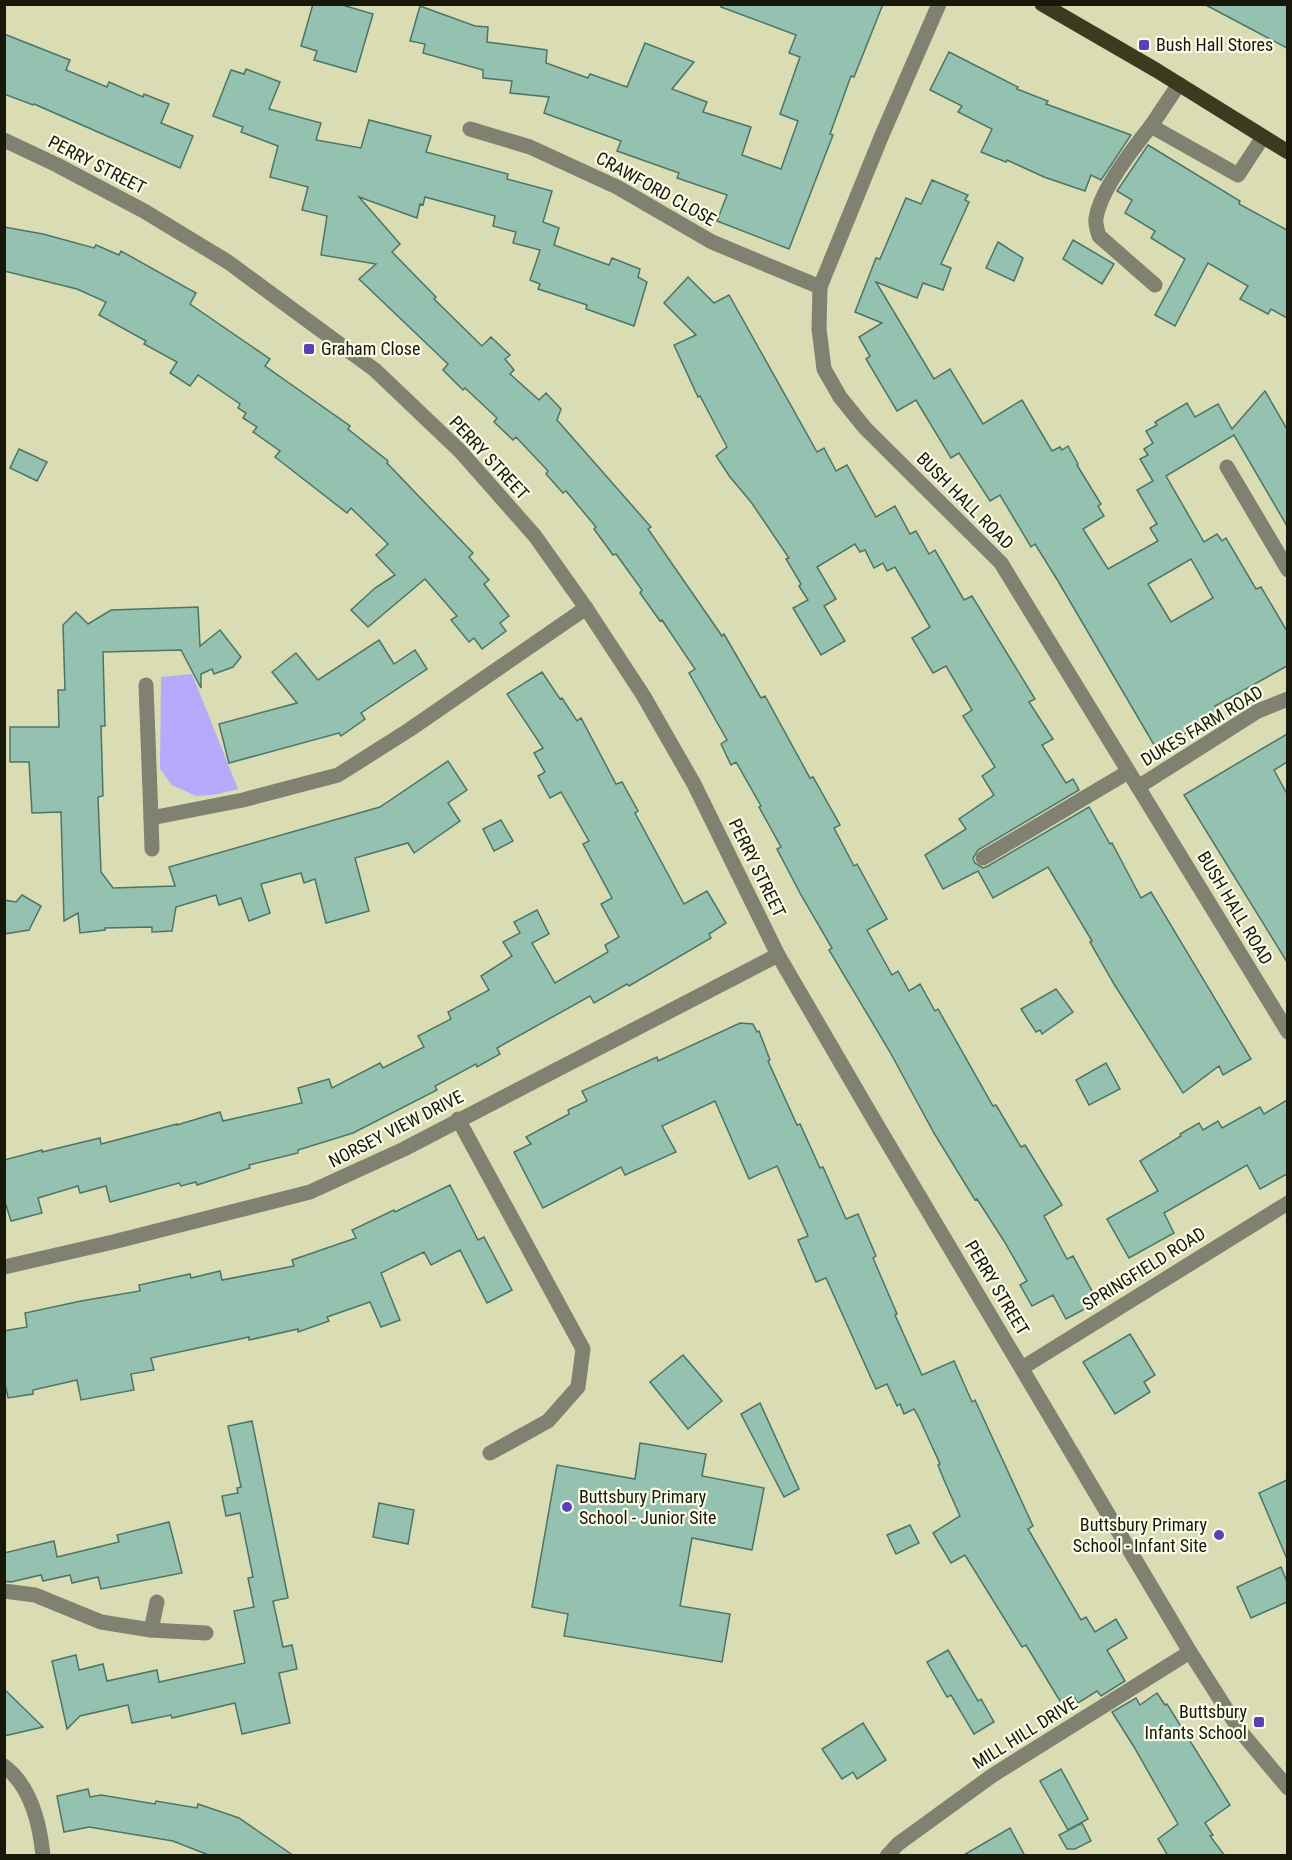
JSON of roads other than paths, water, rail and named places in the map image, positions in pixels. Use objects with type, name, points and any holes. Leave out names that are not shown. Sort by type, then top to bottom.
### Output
[{"type":"main road","points":[[1042,4],[1179,84],[1287,152]]},
{"type":"street","name":"BUSH HALL ROAD","points":[[939,4],[820,287],[819,329],[824,369],[840,397],[865,428],[1001,563],[1285,1024]]},
{"type":"street","points":[[1155,285],[1099,236],[1095,225],[1099,208],[1128,155],[1179,84]]},
{"type":"street","points":[[1151,126],[1238,175],[1263,137]]},
{"type":"street","name":"CRAWFORD CLOSE","points":[[470,129],[530,147],[617,187],[712,242],[820,287]]},
{"type":"street","name":"PERRY STREET","points":[[4,140],[144,211],[228,262],[375,370],[460,451],[535,537],[586,608],[643,695],[694,784],[778,955],[1190,1652],[1241,1732],[1287,1788]]},
{"type":"street","points":[[1227,467],[1287,570]]},
{"type":"street","points":[[151,818],[243,800],[339,775],[409,730],[586,608]]},
{"type":"street","points":[[146,685],[152,849]]},
{"type":"street","name":"DUKES FARM ROAD","points":[[1138,787],[1258,711],[1287,699]]},
{"type":"street","points":[[983,858],[1128,772]]},
{"type":"street","name":"NORSEY VIEW DRIVE","points":[[4,1267],[310,1192],[404,1149],[778,955]]},
{"type":"street","points":[[458,1119],[583,1349],[578,1387],[548,1421],[490,1453]]},
{"type":"street","name":"SPRINGFIELD ROAD","points":[[1022,1368],[1287,1203]]},
{"type":"street","points":[[4,1591],[35,1595],[101,1622],[151,1630],[206,1634]]},
{"type":"street","points":[[151,1630],[157,1602]]},
{"type":"street","name":"MILL HILL DRIVE","points":[[887,1856],[898,1844],[993,1774],[1190,1652]]},
{"type":"street","points":[[4,1766],[27,1794],[37,1820],[43,1856]]},
{"type":"place","name":"Bush Hall Stores","points":[[1144,45]]},
{"type":"place","name":"Graham Close","points":[[309,349]]},
{"type":"place","name":"Buttsbury Primary School - Junior Site","points":[[567,1507]]},
{"type":"place","name":"Buttsbury Primary School - Infant Site","points":[[1219,1535]]},
{"type":"place","name":"Buttsbury Infants School","points":[[1259,1722]]}]
